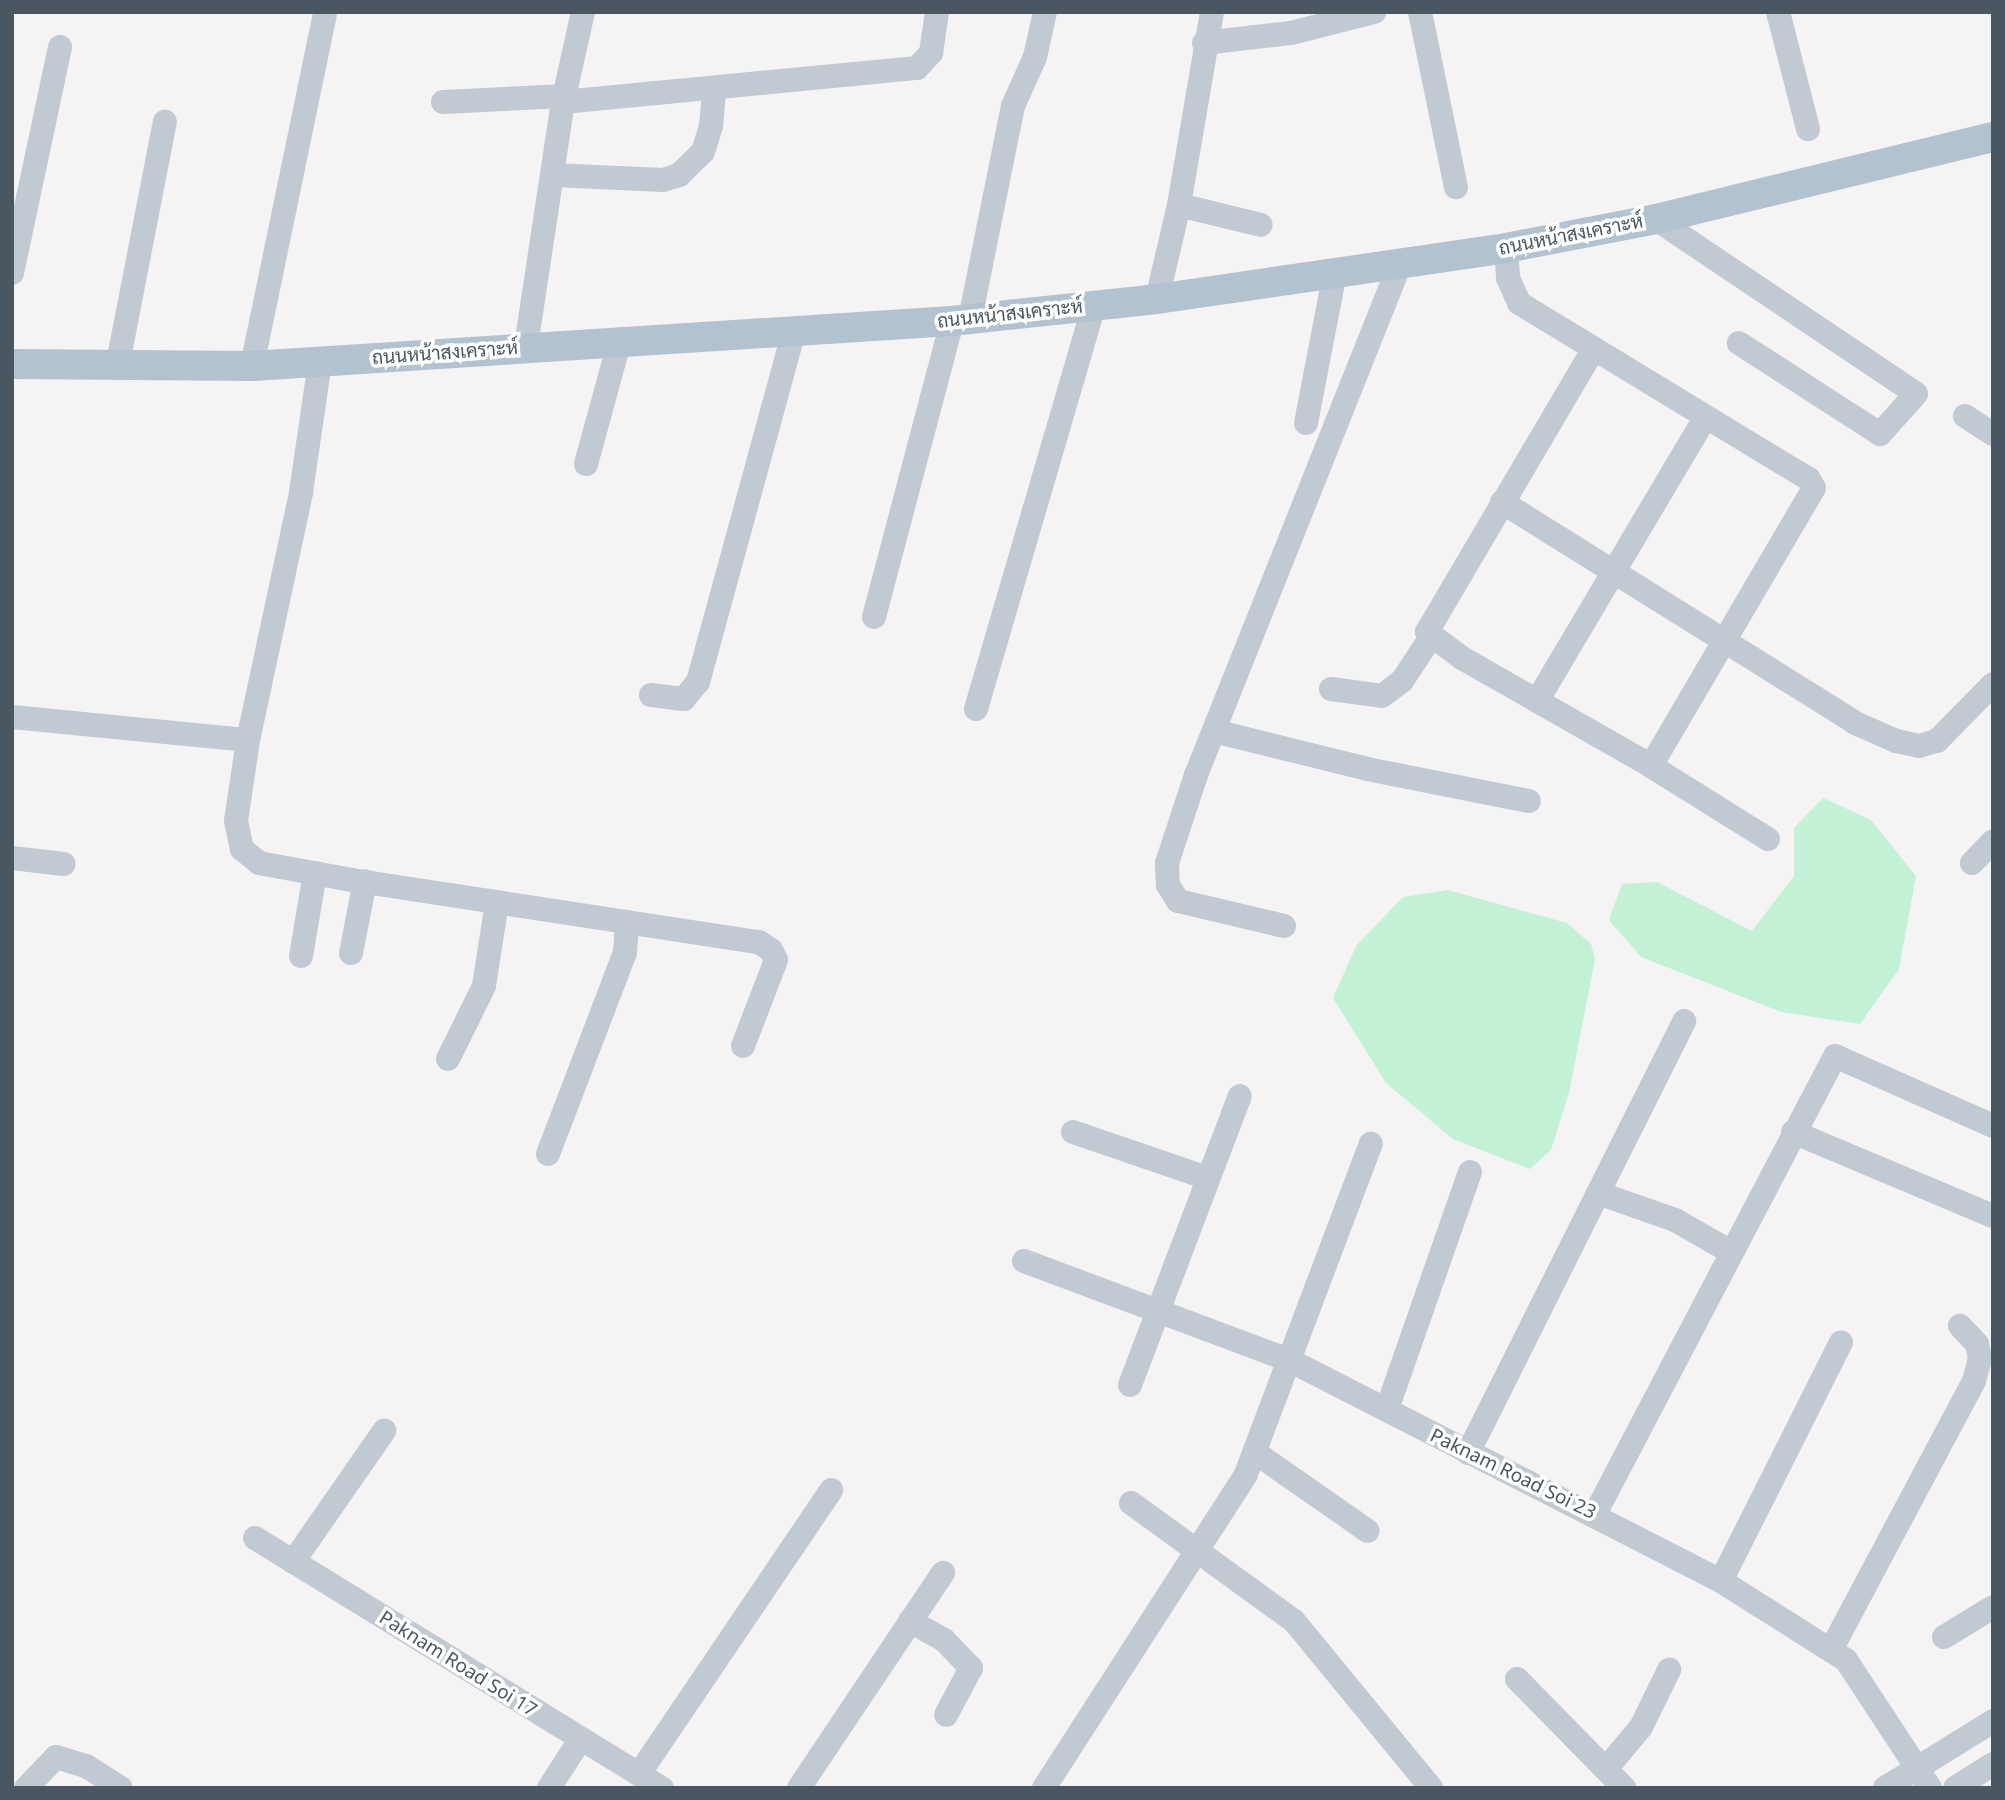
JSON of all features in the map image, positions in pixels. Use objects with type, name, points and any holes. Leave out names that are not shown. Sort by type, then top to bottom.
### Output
[{"type":"main road","name":"ถนนหน้าสงเคราะห์","points":[[12,364],[117,368],[252,366],[526,346],[961,320],[1157,299],[1506,248],[1656,219],[1993,136]]},
{"type":"street","points":[[252,366],[325,12]]},
{"type":"street","points":[[526,346],[564,99],[583,12]]},
{"type":"street","points":[[443,102],[564,99],[714,88],[916,68],[931,53],[937,12]]},
{"type":"street","points":[[874,617],[961,320],[1013,106],[1035,57],[1045,12]]},
{"type":"street","points":[[1157,299],[1179,205],[1204,43],[1212,12]]},
{"type":"street","points":[[1204,43],[1291,33],[1374,12]]},
{"type":"street","points":[[1420,12],[1456,187]]},
{"type":"street","points":[[1778,12],[1808,129]]},
{"type":"street","points":[[12,273],[60,47]]},
{"type":"street","points":[[553,175],[663,180],[679,175],[703,152],[711,126],[714,88]]},
{"type":"street","points":[[117,368],[165,122]]},
{"type":"street","points":[[1179,205],[1261,225]]},
{"type":"street","points":[[1656,219],[1916,394],[1880,434],[1739,343]]},
{"type":"street","points":[[1506,248],[1508,278],[1519,303],[1809,479],[1814,488],[1651,766]]},
{"type":"street","points":[[1283,926],[1191,907],[1178,901],[1168,885],[1170,849],[1399,264]]},
{"type":"street","points":[[1306,423],[1335,273]]},
{"type":"street","points":[[976,709],[1094,306]]},
{"type":"street","points":[[651,695],[684,699],[698,682],[794,330]]},
{"type":"street","points":[[586,464],[620,340]]},
{"type":"street","points":[[1593,350],[1428,625],[1431,637],[1651,766],[1768,839]]},
{"type":"street","points":[[320,362],[301,493],[248,740],[236,821],[242,849],[259,863],[627,922],[730,935],[771,950],[776,960],[743,1045]]},
{"type":"street","points":[[1965,416],[1993,435]]},
{"type":"street","points":[[1537,701],[1705,418]]},
{"type":"street","points":[[1502,502],[1727,640],[1855,723],[1919,746],[1937,741],[1993,684]]},
{"type":"street","points":[[1331,689],[1382,696],[1402,681],[1431,637]]},
{"type":"street","points":[[12,717],[248,740]]},
{"type":"street","points":[[1214,731],[1367,769],[1529,801]]},
{"type":"street","points":[[1972,863],[1993,841]]},
{"type":"street","points":[[12,858],[64,864]]},
{"type":"street","points":[[301,956],[315,873]]},
{"type":"street","points":[[351,953],[365,881]]},
{"type":"street","points":[[448,1059],[484,986],[497,902]]},
{"type":"street","points":[[548,1154],[625,952],[627,922]]},
{"type":"street","points":[[1468,1453],[1684,1021]]},
{"type":"street","points":[[1595,1514],[1830,1061],[1841,1055],[1993,1126]]},
{"type":"street","points":[[1130,1385],[1240,1096]]},
{"type":"street","points":[[1073,1132],[1207,1178]]},
{"type":"street","points":[[1793,1132],[1993,1216]]},
{"type":"street","points":[[1048,1786],[1198,1553],[1256,1453],[1371,1144]]},
{"type":"street","points":[[1387,1409],[1470,1172]]},
{"type":"street","points":[[1598,1193],[1675,1220],[1731,1252]]},
{"type":"street","name":"Paknam Road Soi 23","points":[[1024,1261],[1291,1361],[1468,1453],[1595,1514],[1721,1581],[1832,1648],[1856,1670],[1923,1778]]},
{"type":"street","points":[[1832,1648],[1974,1381],[1979,1358],[1977,1344],[1959,1326]]},
{"type":"street","points":[[1721,1581],[1841,1342]]},
{"type":"street","points":[[293,1562],[384,1431]]},
{"type":"street","points":[[1256,1453],[1368,1531]]},
{"type":"street","points":[[639,1774],[831,1490]]},
{"type":"street","points":[[1131,1503],[1294,1621],[1430,1788]]},
{"type":"street","name":"Paknam Road Soi 17","points":[[255,1538],[662,1788]]},
{"type":"street","points":[[799,1788],[943,1573]]},
{"type":"street","points":[[1944,1637],[1993,1607]]},
{"type":"street","points":[[910,1621],[944,1640],[971,1668],[946,1715]]},
{"type":"street","points":[[1606,1769],[1642,1727],[1669,1670]]},
{"type":"street","points":[[1517,1679],[1624,1788]]},
{"type":"street","points":[[1885,1788],[1923,1778],[1993,1721]]},
{"type":"street","points":[[549,1788],[580,1740]]},
{"type":"street","points":[[26,1788],[56,1758],[86,1766],[121,1788]]},
{"type":"street","points":[[1955,1788],[1993,1764]]},
{"type":"green space","points":[[1823,798],[1871,820],[1916,876],[1899,969],[1860,1024],[1781,1012],[1641,957],[1609,920],[1622,884],[1657,882],[1752,931],[1794,876],[1794,828]]},
{"type":"green space","points":[[1448,890],[1567,923],[1591,944],[1595,959],[1569,1093],[1551,1150],[1530,1169],[1453,1139],[1386,1083],[1333,998],[1356,946],[1403,897]]}]
